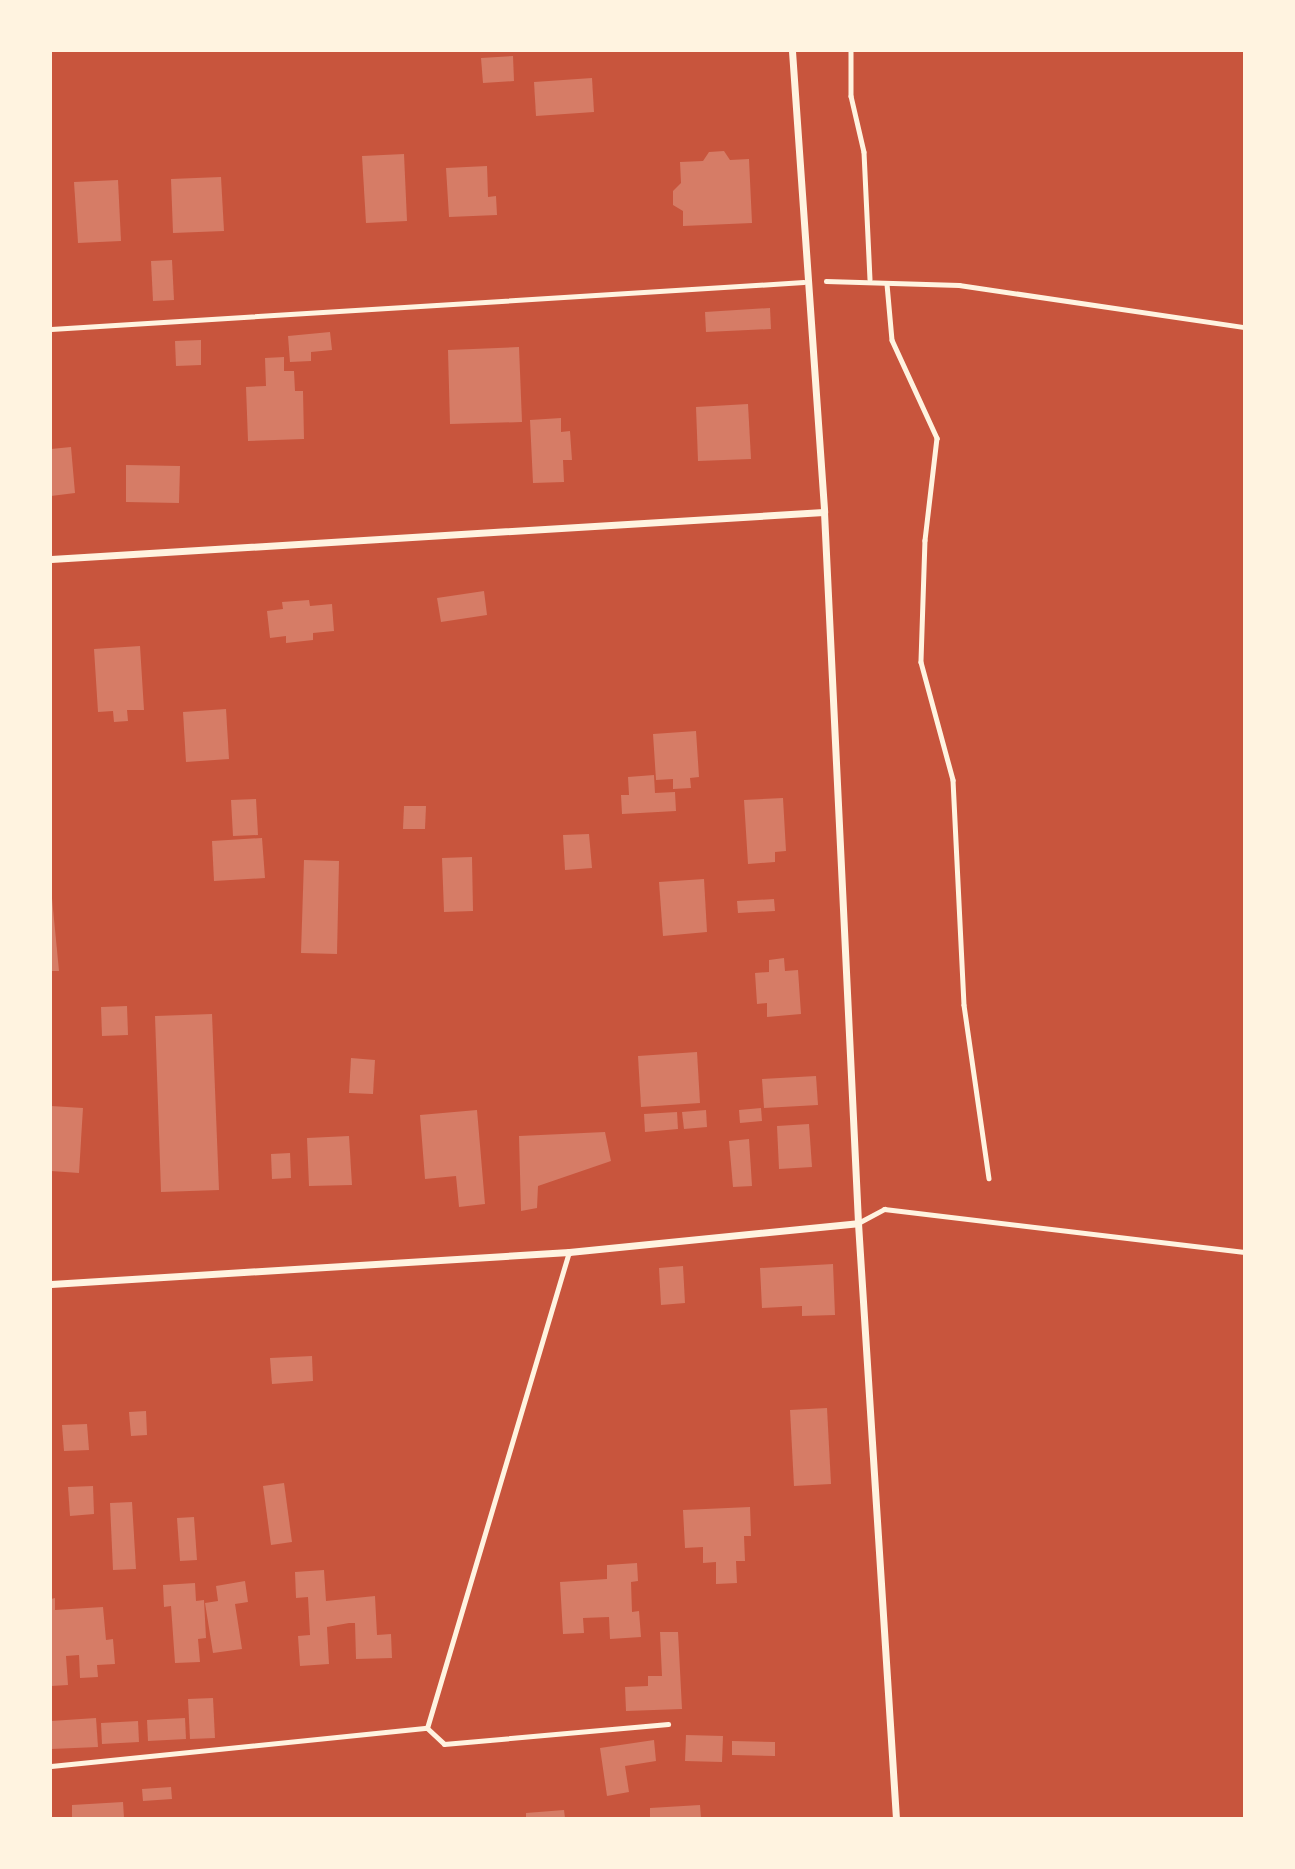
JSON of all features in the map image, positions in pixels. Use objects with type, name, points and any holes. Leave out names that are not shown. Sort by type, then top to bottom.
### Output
[{"type":"street","points":[[792,51],[804,282],[824,512],[858,1223],[896,1818]]},
{"type":"street","points":[[51,559],[824,512]]},
{"type":"street","points":[[51,1284],[569,1252],[858,1223]]},
{"type":"lane","points":[[51,329],[804,282]]},
{"type":"lane","points":[[858,1223],[884,1209],[1244,1252]]},
{"type":"lane","points":[[427,1728],[569,1252]]},
{"type":"lane","points":[[51,1766],[427,1728],[444,1744],[668,1724]]},
{"type":"path","points":[[851,51],[851,96],[864,152],[870,279]]},
{"type":"path","points":[[804,282],[870,279],[887,284],[959,285],[1244,327]]},
{"type":"path","points":[[887,284],[892,340],[937,438],[925,540],[921,662],[953,780],[964,1005],[989,1178]]},
{"type":"building","points":[[513,56],[514,81],[483,83],[481,58]]},
{"type":"building","points":[[592,78],[594,112],[536,116],[534,82]]},
{"type":"building","points":[[724,151],[730,160],[749,159],[752,223],[683,226],[683,211],[673,205],[673,191],[681,183],[680,162],[703,161],[709,152]]},
{"type":"building","points":[[404,154],[407,221],[366,223],[362,156]]},
{"type":"building","points":[[487,166],[488,197],[496,196],[497,215],[449,217],[446,168]]},
{"type":"building","points":[[221,177],[224,231],[173,233],[171,179]]},
{"type":"building","points":[[118,180],[121,241],[78,243],[74,182]]},
{"type":"building","points":[[172,260],[174,300],[153,301],[151,261]]},
{"type":"building","points":[[770,308],[771,329],[706,332],[705,312]]},
{"type":"building","points":[[330,332],[332,350],[311,352],[311,361],[290,362],[288,336]]},
{"type":"building","points":[[201,340],[201,365],[176,366],[175,341]]},
{"type":"building","points":[[519,347],[522,422],[450,424],[448,350]]},
{"type":"building","points":[[284,357],[284,371],[294,371],[295,391],[303,391],[304,439],[248,441],[246,387],[266,386],[265,358]]},
{"type":"building","points":[[748,404],[751,459],[698,461],[696,407]]},
{"type":"building","points":[[561,418],[561,432],[570,431],[572,460],[563,460],[564,482],[533,483],[530,420]]},
{"type":"building","points":[[71,447],[75,493],[51,496],[51,449]]},
{"type":"building","points":[[126,465],[180,466],[179,503],[126,502]]},
{"type":"building","points":[[484,591],[487,615],[441,622],[437,598]]},
{"type":"building","points":[[309,600],[310,606],[332,604],[334,631],[313,633],[313,640],[286,643],[286,636],[270,638],[267,611],[283,609],[282,602]]},
{"type":"building","points":[[140,646],[144,710],[127,710],[128,721],[114,722],[113,711],[98,712],[94,649]]},
{"type":"building","points":[[226,709],[229,759],[186,762],[183,712]]},
{"type":"building","points":[[696,731],[699,777],[690,778],[691,788],[673,789],[673,779],[656,780],[653,734]]},
{"type":"building","points":[[654,775],[655,793],[675,792],[676,811],[622,814],[621,795],[629,795],[628,777]]},
{"type":"building","points":[[783,798],[786,851],[775,852],[775,862],[748,864],[744,800]]},
{"type":"building","points":[[256,799],[258,835],[233,836],[231,800]]},
{"type":"building","points":[[404,806],[426,806],[425,829],[403,829]]},
{"type":"building","points":[[589,834],[592,868],[565,870],[563,835]]},
{"type":"building","points":[[262,838],[265,878],[214,881],[212,841]]},
{"type":"building","points":[[472,857],[473,911],[444,912],[442,858]]},
{"type":"building","points":[[304,860],[339,861],[337,954],[301,953]]},
{"type":"building","points":[[704,879],[707,932],[663,936],[659,882]]},
{"type":"building","points":[[51,888],[59,971],[51,971]]},
{"type":"building","points":[[774,899],[775,911],[738,913],[737,901]]},
{"type":"building","points":[[784,958],[785,971],[798,970],[801,1014],[767,1017],[767,1003],[757,1004],[755,973],[769,972],[769,960]]},
{"type":"building","points":[[127,1006],[128,1035],[102,1036],[101,1007]]},
{"type":"building","points":[[212,1014],[219,1190],[161,1192],[155,1016]]},
{"type":"building","points":[[697,1052],[700,1103],[641,1107],[638,1056]]},
{"type":"building","points":[[351,1058],[375,1060],[373,1094],[349,1093]]},
{"type":"building","points":[[816,1076],[818,1105],[764,1108],[762,1079]]},
{"type":"building","points":[[51,1106],[83,1108],[79,1173],[51,1171]]},
{"type":"building","points":[[761,1108],[762,1121],[740,1123],[739,1110]]},
{"type":"building","points":[[477,1110],[485,1204],[459,1207],[456,1176],[425,1179],[420,1115]]},
{"type":"building","points":[[706,1110],[707,1127],[684,1129],[682,1112]]},
{"type":"building","points":[[677,1112],[678,1129],[645,1132],[644,1114]]},
{"type":"building","points":[[809,1124],[812,1167],[779,1169],[777,1126]]},
{"type":"building","points":[[605,1132],[611,1161],[538,1186],[537,1208],[521,1211],[519,1136]]},
{"type":"building","points":[[349,1136],[352,1185],[309,1186],[307,1138]]},
{"type":"building","points":[[749,1139],[752,1186],[733,1187],[729,1141]]},
{"type":"building","points":[[290,1153],[291,1178],[272,1179],[271,1154]]},
{"type":"building","points":[[833,1264],[835,1315],[802,1316],[802,1306],[762,1308],[760,1268]]},
{"type":"building","points":[[683,1266],[685,1303],[661,1305],[659,1268]]},
{"type":"building","points":[[312,1356],[313,1381],[272,1384],[270,1358]]},
{"type":"building","points":[[827,1408],[831,1484],[794,1486],[790,1410]]},
{"type":"building","points":[[146,1411],[147,1435],[131,1436],[129,1412]]},
{"type":"building","points":[[87,1424],[89,1450],[64,1451],[62,1425]]},
{"type":"building","points":[[284,1483],[292,1542],[271,1545],[263,1486]]},
{"type":"building","points":[[93,1486],[94,1514],[70,1516],[68,1487]]},
{"type":"building","points":[[132,1502],[136,1569],[113,1570],[110,1503]]},
{"type":"building","points":[[750,1507],[751,1536],[744,1536],[745,1561],[736,1561],[737,1583],[716,1584],[716,1562],[703,1563],[703,1547],[685,1548],[683,1510]]},
{"type":"building","points":[[194,1517],[197,1560],[180,1561],[177,1518]]},
{"type":"building","points":[[637,1563],[638,1581],[631,1582],[632,1612],[639,1611],[641,1637],[610,1639],[609,1617],[583,1618],[584,1633],[563,1634],[560,1582],[607,1579],[607,1565]]},
{"type":"building","points":[[324,1570],[326,1601],[375,1596],[377,1635],[391,1634],[392,1658],[356,1659],[355,1623],[349,1623],[327,1627],[329,1664],[300,1666],[298,1636],[310,1635],[308,1597],[296,1598],[295,1572]]},
{"type":"building","points":[[245,1581],[248,1602],[235,1604],[242,1649],[213,1653],[205,1603],[218,1601],[216,1586]]},
{"type":"building","points":[[195,1583],[196,1601],[204,1600],[206,1638],[198,1639],[200,1662],[175,1663],[171,1606],[164,1607],[163,1585]]},
{"type":"building","points":[[55,1598],[55,1610],[103,1607],[106,1640],[113,1639],[115,1664],[97,1665],[98,1677],[80,1678],[79,1655],[66,1656],[68,1685],[51,1686],[51,1599]]},
{"type":"building","points":[[660,1632],[678,1632],[682,1709],[626,1711],[625,1687],[648,1686],[648,1676],[662,1676]]},
{"type":"building","points":[[213,1698],[215,1738],[190,1739],[188,1699]]},
{"type":"building","points":[[96,1718],[98,1747],[51,1749],[51,1721]]},
{"type":"building","points":[[185,1718],[186,1739],[148,1741],[147,1720]]},
{"type":"building","points":[[138,1721],[139,1742],[102,1744],[101,1723]]},
{"type":"building","points":[[686,1735],[723,1736],[722,1762],[685,1761]]},
{"type":"building","points":[[654,1740],[656,1761],[625,1766],[629,1792],[607,1796],[600,1748]]},
{"type":"building","points":[[732,1741],[775,1742],[775,1756],[732,1755]]},
{"type":"building","points":[[171,1787],[172,1799],[143,1801],[142,1789]]},
{"type":"building","points":[[123,1802],[124,1818],[72,1818],[72,1805]]},
{"type":"building","points":[[700,1805],[701,1818],[650,1818],[650,1808]]},
{"type":"building","points":[[564,1810],[565,1818],[526,1818],[526,1813]]}]
